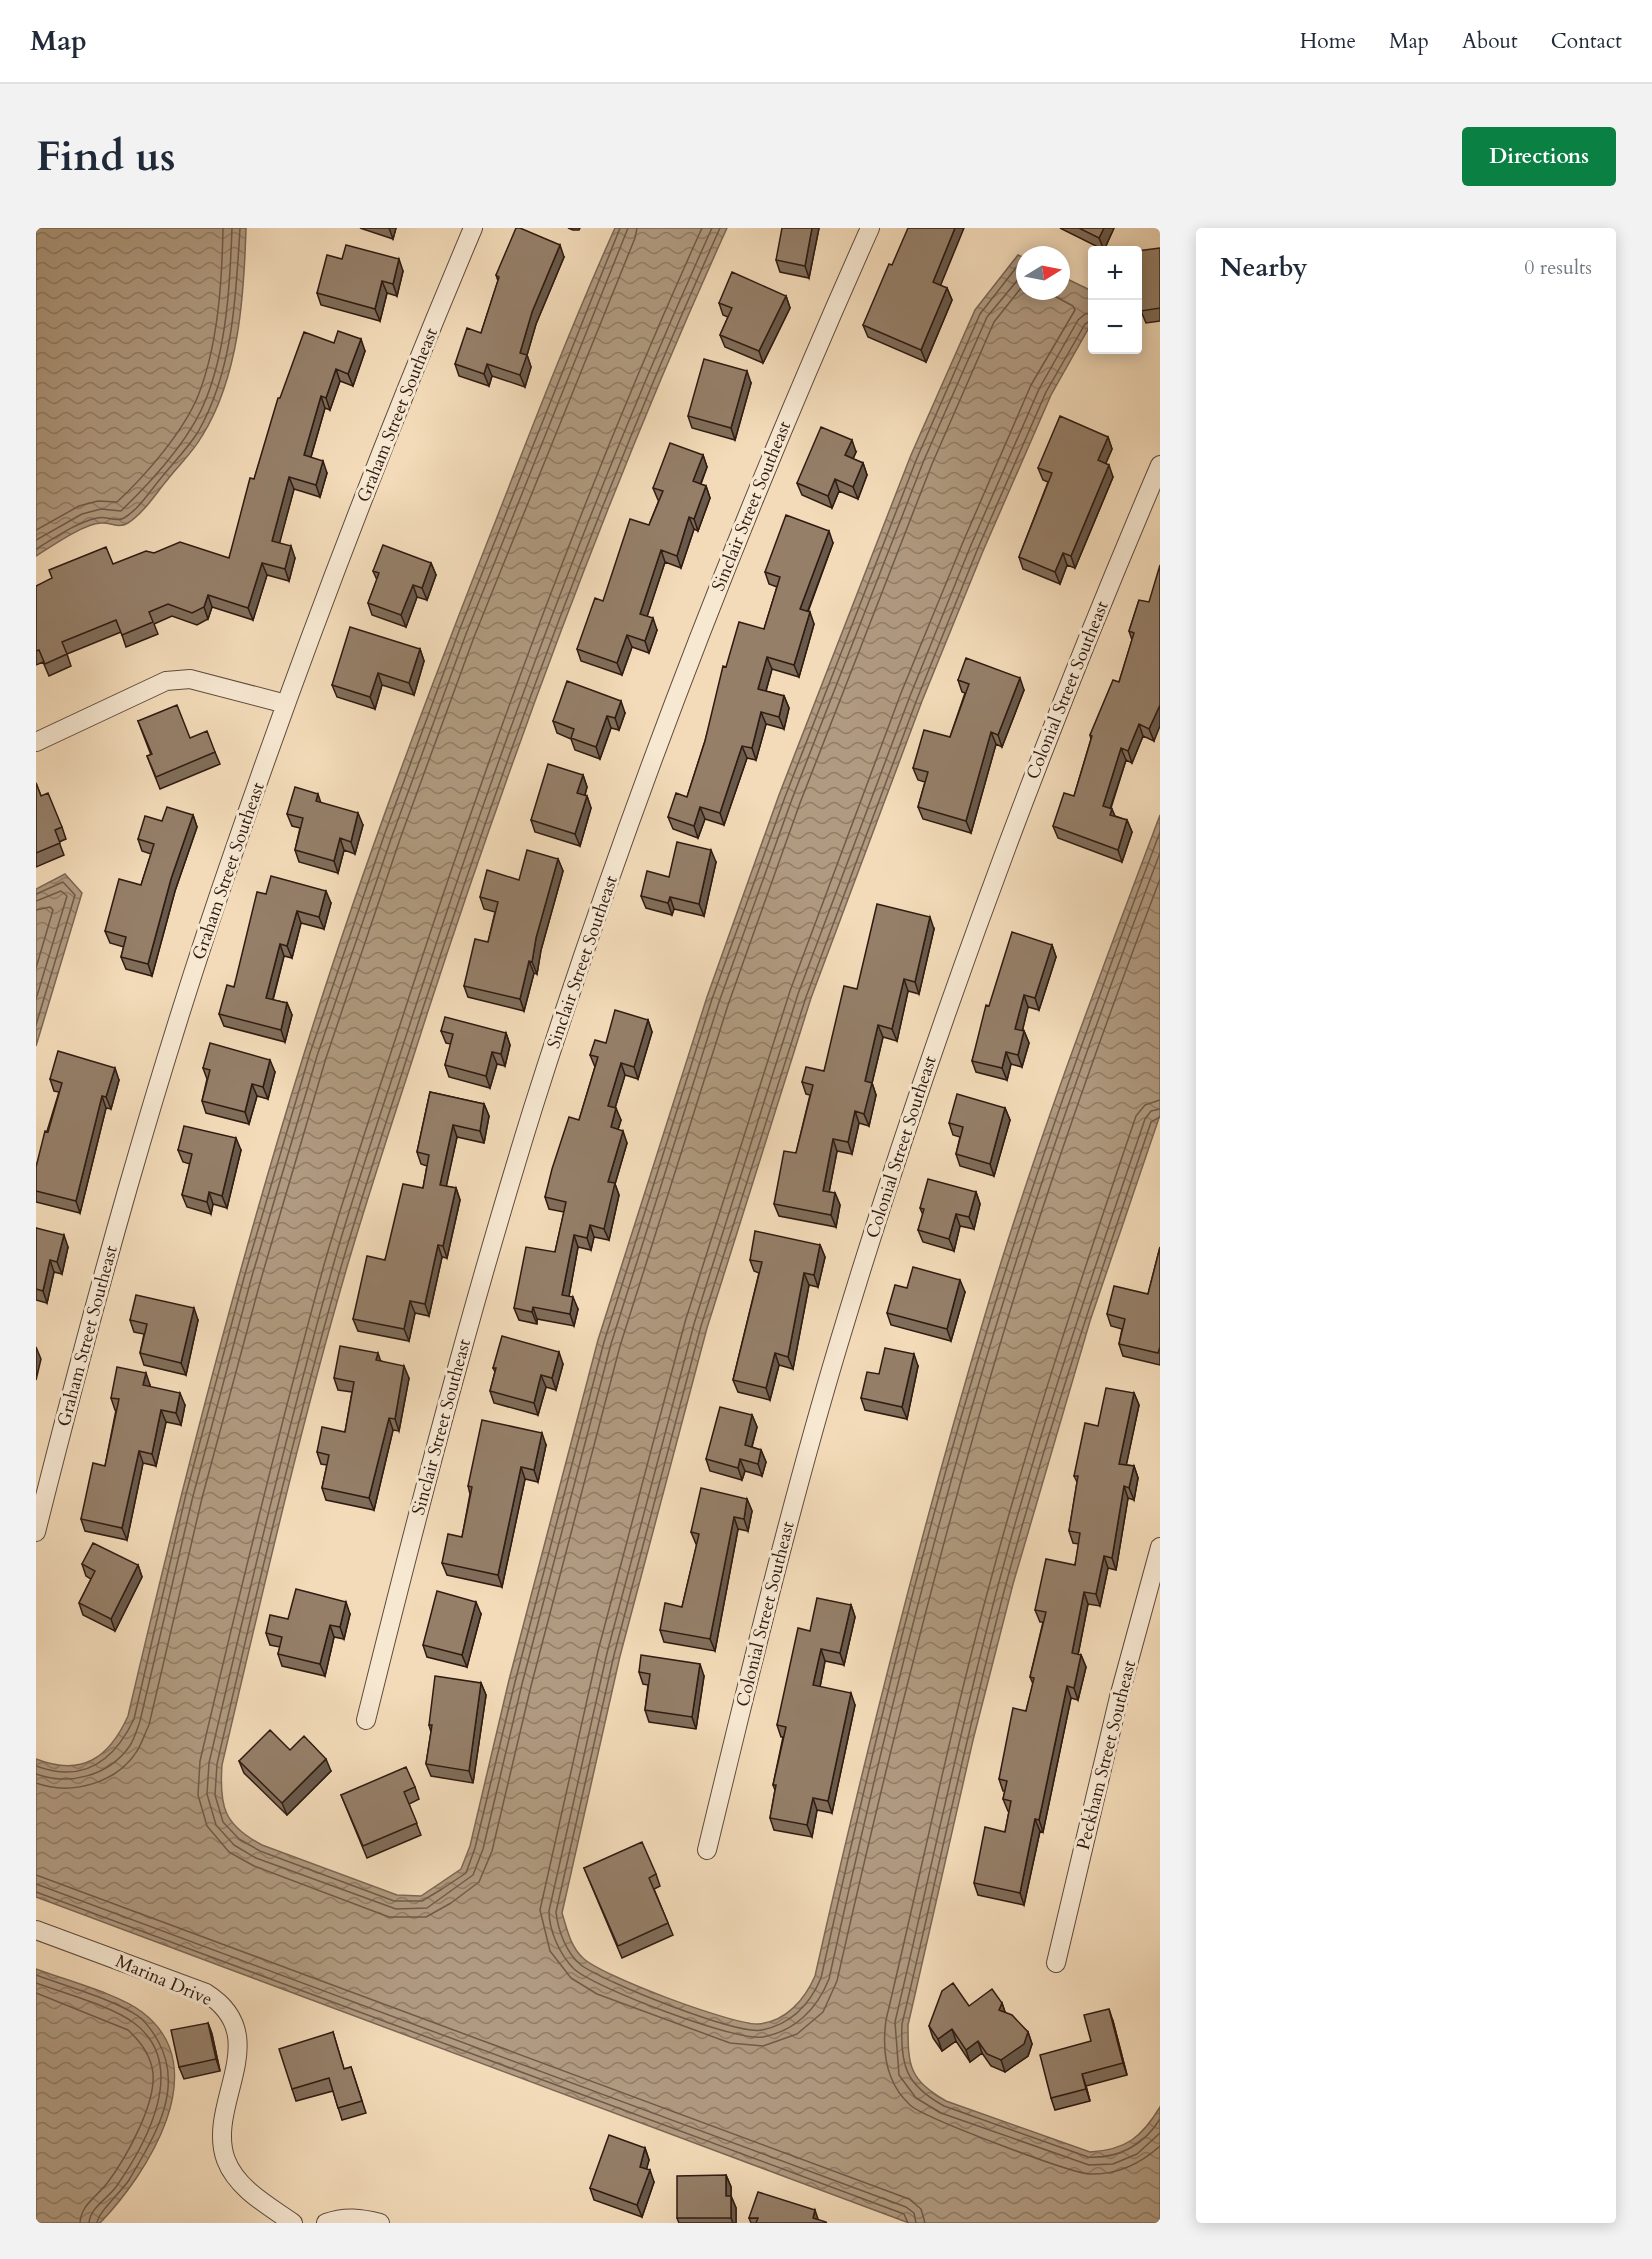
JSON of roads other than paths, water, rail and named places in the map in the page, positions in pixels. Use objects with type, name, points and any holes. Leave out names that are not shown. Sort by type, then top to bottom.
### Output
[{"type":"street","name":"Graham Street Southeast","points":[[36,1532],[101,1281],[145,1128],[234,848],[384,444],[473,228]]},
{"type":"street","name":"Sinclair Street Southeast","points":[[366,1720],[453,1378],[573,985],[663,731],[722,577],[779,436],[870,228]]},
{"type":"street","name":"Colonial Street Southeast","points":[[707,1850],[766,1607],[801,1477],[838,1348],[908,1124],[1009,838],[1099,609],[1160,465]]},
{"type":"street","points":[[36,742],[166,681],[190,680],[286,704]]},
{"type":"street","name":"Peckham Street Southeast","points":[[1056,1964],[1108,1743],[1160,1547]]},
{"type":"street","name":"Marina Drive","points":[[36,1930],[206,1993],[218,2001],[233,2023],[240,2045],[222,2136],[226,2159],[237,2180],[292,2223]]},
{"type":"street","points":[[326,2223],[336,2219],[359,2217],[380,2223]]},
{"type":"water","points":[[36,228],[246,228],[241,308],[232,362],[214,413],[198,442],[134,519],[121,525],[101,523],[86,527],[36,556]]},
{"type":"water","points":[[615,228],[727,228],[684,324],[604,518],[530,714],[461,911],[376,1171],[329,1329],[281,1516],[222,1765],[223,1803],[232,1822],[239,1830],[262,1845],[397,1895],[421,1896],[461,1869],[470,1846],[509,1680],[598,1340],[707,997],[779,795],[911,455],[975,310],[1016,258],[1016,300],[1070,300],[1070,280],[1088,289],[1088,329],[1051,395],[983,551],[922,701],[811,998],[707,1328],[620,1656],[562,1913],[575,1948],[583,1958],[595,1966],[640,1987],[723,2017],[758,2024],[777,2019],[800,2001],[811,1985],[916,1562],[985,1315],[1046,1126],[1160,815],[1160,1115],[1090,1321],[1013,1584],[973,1740],[908,2025],[910,2062],[913,2070],[924,2086],[934,2093],[946,2101],[1090,2152],[1114,2148],[1132,2140],[1147,2126],[1160,2107],[1160,2223],[909,2223],[36,1897],[36,1759],[67,1766],[92,1760],[112,1743],[128,1716],[232,1300],[325,986],[395,785],[445,652],[584,300]]},
{"type":"water","points":[[65,874],[82,893],[36,1046],[36,889]]},
{"type":"water","points":[[36,1969],[106,1993],[132,2005],[142,2012],[163,2035],[173,2062],[174,2090],[166,2120],[153,2149],[137,2177],[100,2223],[36,2223]]}]
